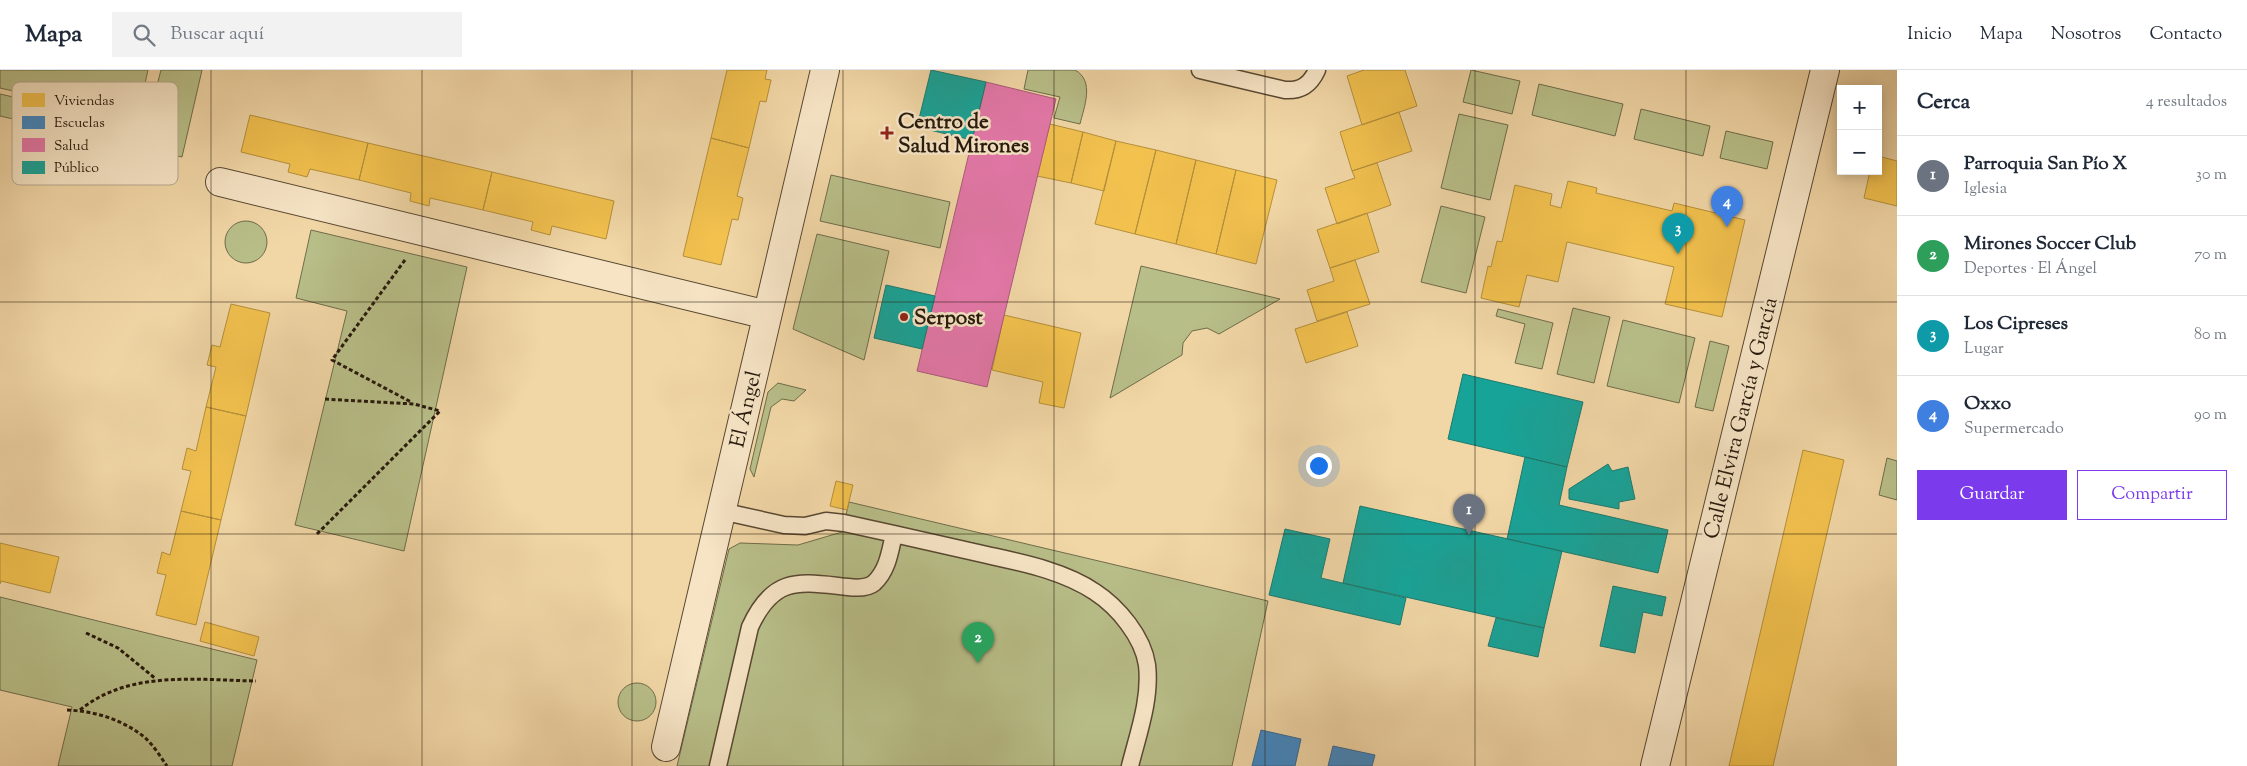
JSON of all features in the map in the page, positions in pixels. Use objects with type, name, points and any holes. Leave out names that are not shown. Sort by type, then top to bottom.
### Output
[{"type":"street","name":"El Ángel","points":[[666,747],[824,70]]},
{"type":"street","name":"Calle Elvira García y García","points":[[1655,766],[1825,70]]},
{"type":"street","points":[[220,182],[767,315]]},
{"type":"lane","points":[[1200,70],[1285,90],[1295,90],[1305,86],[1312,80],[1317,70]]},
{"type":"lane","points":[[721,511],[784,525],[805,526],[826,521],[844,523],[1032,565],[1064,577],[1095,592],[1117,610],[1137,636],[1147,664],[1147,692],[1130,766]]},
{"type":"lane","points":[[718,766],[750,628],[758,609],[770,594],[788,586],[806,583],[857,588],[873,584],[885,569],[894,534]]},
{"type":"path","points":[[414,404],[332,360],[425,232]]},
{"type":"path","points":[[317,534],[440,411],[414,404],[323,399]]},
{"type":"path","points":[[86,633],[118,648],[157,680]]},
{"type":"path","points":[[80,710],[94,699],[113,690],[157,680],[256,681]]},
{"type":"path","points":[[67,710],[80,710],[117,719],[144,737],[167,766]]},
{"type":"green space","points":[[0,70],[148,70],[145,82],[12,82],[12,91],[0,88]]},
{"type":"green space","points":[[161,70],[202,70],[182,157],[178,156],[178,82],[158,82]]},
{"type":"green space","points":[[1028,70],[1075,70],[1081,75],[1085,81],[1086,95],[1080,124],[1054,118],[1060,97],[1024,89]]},
{"type":"green space","points":[[1471,70],[1520,81],[1512,114],[1463,102]]},
{"type":"green space","points":[[1539,84],[1623,104],[1615,136],[1532,115]]},
{"type":"green space","points":[[0,94],[12,97],[12,119],[0,116]]},
{"type":"green space","points":[[1641,109],[1710,126],[1703,156],[1634,139]]},
{"type":"green space","points":[[1459,114],[1508,125],[1490,200],[1441,188]]},
{"type":"green space","points":[[1726,131],[1773,142],[1767,169],[1720,158]]},
{"type":"green space","points":[[831,175],[950,202],[940,248],[820,221]]},
{"type":"green space","points":[[1441,206],[1485,217],[1466,293],[1421,282]]},
{"type":"green space","points":[[246,221],[254,223],[263,231],[267,242],[265,250],[257,259],[246,263],[238,261],[229,253],[225,242],[227,234],[235,225]]},
{"type":"green space","points":[[311,230],[467,267],[404,551],[295,525],[347,311],[296,298]]},
{"type":"green space","points":[[817,234],[889,251],[864,360],[793,329]]},
{"type":"green space","points":[[1141,266],[1280,299],[1219,334],[1207,328],[1192,331],[1183,343],[1182,355],[1110,398]]},
{"type":"green space","points":[[1573,308],[1610,317],[1594,383],[1557,374]]},
{"type":"green space","points":[[1498,309],[1553,323],[1542,369],[1515,363],[1525,324],[1496,316]]},
{"type":"green space","points":[[1623,320],[1695,338],[1679,403],[1607,386]]},
{"type":"green space","points":[[1710,341],[1729,346],[1713,411],[1695,407]]},
{"type":"green space","points":[[778,383],[806,390],[794,401],[782,399],[771,407],[754,477],[750,469],[768,392]]},
{"type":"green space","points":[[1887,458],[1897,461],[1897,500],[1879,495]]},
{"type":"green space","points":[[849,502],[1268,601],[1232,766],[677,766],[729,549],[740,543],[798,545],[842,532]]},
{"type":"green space","points":[[0,597],[257,660],[232,766],[58,766],[72,707],[0,690]]},
{"type":"green space","points":[[637,683],[651,688],[656,702],[651,716],[637,721],[623,716],[618,702],[623,688]]},
{"type":"building: Viviendas","points":[[727,70],[767,70],[765,79],[771,80],[766,102],[760,101],[749,148],[711,138]]},
{"type":"building: Viviendas","points":[[1364,70],[1405,70],[1417,106],[1362,125],[1347,76]]},
{"type":"building: Viviendas","points":[[1399,112],[1412,151],[1352,171],[1340,132]]},
{"type":"building: Viviendas","points":[[250,115],[368,143],[359,180],[310,169],[307,177],[288,172],[290,164],[241,152]]},
{"type":"building: Viviendas","points":[[1050,124],[1083,132],[1071,183],[1037,176]]},
{"type":"building: Viviendas","points":[[1083,132],[1116,141],[1104,191],[1071,183]]},
{"type":"building: Viviendas","points":[[711,138],[749,148],[737,196],[743,198],[738,220],[732,219],[721,265],[683,256]]},
{"type":"building: Viviendas","points":[[1116,141],[1156,150],[1135,234],[1095,224]]},
{"type":"building: Viviendas","points":[[368,143],[492,172],[483,210],[430,198],[429,206],[410,201],[411,193],[359,180]]},
{"type":"building: Viviendas","points":[[1156,150],[1196,160],[1176,244],[1135,234]]},
{"type":"building: Viviendas","points":[[1882,157],[1897,161],[1897,206],[1864,198],[1869,175],[1882,175]]},
{"type":"building: Viviendas","points":[[1196,160],[1236,170],[1216,254],[1176,244]]},
{"type":"building: Viviendas","points":[[1377,163],[1391,205],[1337,224],[1325,188],[1355,178],[1352,171]]},
{"type":"building: Viviendas","points":[[1236,170],[1277,180],[1256,264],[1216,254]]},
{"type":"building: Viviendas","points":[[492,172],[614,201],[606,239],[552,226],[550,235],[531,230],[533,222],[483,210]]},
{"type":"building: Viviendas","points":[[1568,181],[1597,188],[1596,193],[1672,211],[1674,203],[1745,220],[1722,317],[1665,304],[1674,267],[1567,242],[1558,282],[1527,275],[1519,307],[1481,298],[1488,266],[1491,267],[1497,241],[1502,242],[1515,185],[1552,194],[1550,205],[1561,208]]},
{"type":"building: Viviendas","points":[[1367,213],[1379,252],[1330,268],[1317,230]]},
{"type":"building: Viviendas","points":[[1355,260],[1370,304],[1317,321],[1307,290],[1334,281],[1330,268]]},
{"type":"building: Viviendas","points":[[231,304],[270,313],[246,416],[206,407],[216,367],[207,365],[212,345],[220,347]]},
{"type":"building: Viviendas","points":[[1347,312],[1358,346],[1306,363],[1295,329]]},
{"type":"building: Viviendas","points":[[1004,315],[1081,333],[1064,408],[1039,403],[1043,382],[992,370]]},
{"type":"building: Viviendas","points":[[206,407],[246,416],[221,520],[181,511],[191,471],[182,469],[187,448],[196,451]]},
{"type":"building: Viviendas","points":[[1803,450],[1844,460],[1773,766],[1729,766]]},
{"type":"building: Viviendas","points":[[836,481],[853,485],[847,510],[830,506]]},
{"type":"building: Viviendas","points":[[181,511],[221,520],[196,625],[156,615],[166,575],[157,573],[162,552],[170,555]]},
{"type":"building: Viviendas","points":[[0,543],[59,557],[50,593],[1,581],[0,584]]},
{"type":"building: Viviendas","points":[[205,622],[259,637],[254,656],[200,641]]},
{"type":"building: Escuelas","points":[[1261,730],[1301,739],[1295,766],[1252,766]]},
{"type":"building: Escuelas","points":[[1333,746],[1375,755],[1372,766],[1328,766]]},
{"type":"building: Salud","points":[[986,82],[1056,99],[987,387],[917,371]]},
{"type":"building: Público","points":[[931,70],[986,82],[972,140],[917,127]]},
{"type":"building: Público","name":"Serpost","points":[[886,285],[935,296],[922,349],[874,338]]},
{"type":"building: Público","points":[[1463,374],[1583,402],[1567,467],[1448,439]]},
{"type":"building: Público","points":[[1525,457],[1567,467],[1559,505],[1668,530],[1658,573],[1507,539]]},
{"type":"building: Público","points":[[1608,464],[1612,471],[1628,467],[1635,499],[1619,502],[1619,509],[1569,499],[1569,489]]},
{"type":"building: Público","points":[[1360,506],[1562,551],[1544,628],[1343,583]]},
{"type":"building: Público","points":[[1285,529],[1330,539],[1321,578],[1406,598],[1400,625],[1269,595]]},
{"type":"building: Público","points":[[1613,586],[1666,597],[1662,616],[1643,612],[1635,653],[1600,646]]},
{"type":"building: Público","points":[[1496,618],[1544,628],[1538,657],[1488,646]]},
{"type":"place","name":"Centro de Salud Mirones","points":[[887,133]]},
{"type":"place","name":"Oxxo","points":[[1727,227]]},
{"type":"place","name":"Los Cipreses","points":[[1678,254]]},
{"type":"place","name":"Serpost","points":[[904,317]]},
{"type":"place","name":"Parroquia San Pío X","points":[[1469,535]]},
{"type":"place","name":"Mirones Soccer Club","points":[[978,663]]}]
